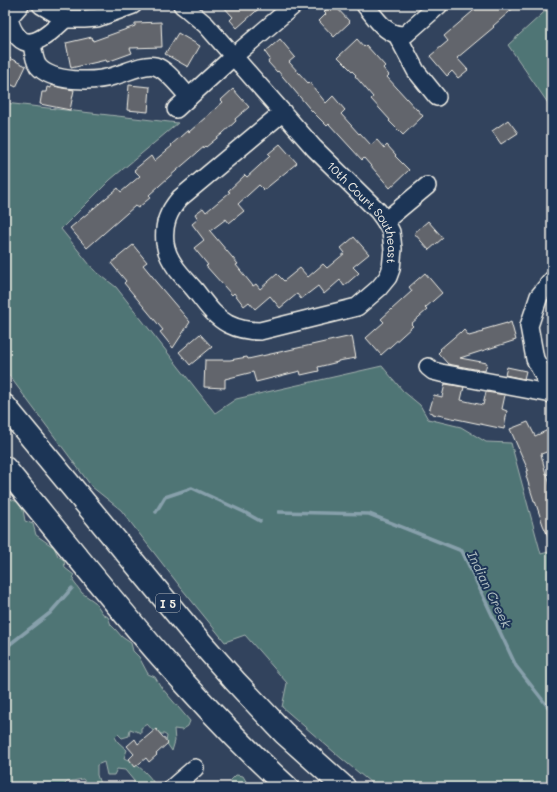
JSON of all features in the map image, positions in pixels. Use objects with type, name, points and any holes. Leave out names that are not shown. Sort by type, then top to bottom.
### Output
[{"type":"highway","name":"I 5","points":[[5,406],[190,630],[230,675],[284,733],[344,787]]},
{"type":"highway","points":[[5,468],[146,640],[256,758],[287,787]]},
{"type":"street","points":[[20,5],[9,18],[11,27],[22,41],[32,43],[40,39],[65,19]]},
{"type":"street","points":[[41,5],[65,19],[97,18],[133,5]]},
{"type":"street","name":"10th Court Southeast","points":[[182,5],[206,25],[234,56],[283,112],[314,148],[378,211],[391,232],[393,249],[391,269],[388,277],[379,288],[357,307],[260,331],[247,331],[226,323],[215,314],[177,269],[165,244],[165,230],[167,219],[172,208],[180,198],[283,112]]},
{"type":"street","points":[[32,43],[37,65],[45,72],[69,79],[99,79],[116,76],[150,65],[157,66],[174,81],[182,103],[294,5]]},
{"type":"street","points":[[365,5],[386,28],[401,36],[406,34],[439,5]]},
{"type":"street","points":[[397,35],[416,71],[437,96]]},
{"type":"street","points":[[385,221],[427,186]]},
{"type":"street","points":[[552,280],[539,296],[529,326],[535,358],[552,391]]},
{"type":"street","points":[[428,367],[433,371],[441,373],[552,394]]},
{"type":"street","points":[[173,787],[195,768]]},
{"type":"green space","points":[[552,5],[552,109],[508,45]]},
{"type":"green space","points":[[5,103],[178,123],[110,180],[61,229],[94,270],[116,287],[215,413],[236,399],[382,366],[403,391],[420,405],[428,419],[461,427],[486,442],[511,443],[541,554],[552,551],[552,787],[376,787],[282,707],[287,683],[245,635],[225,642],[121,510],[92,487],[5,370]]},
{"type":"green space","points":[[5,489],[10,499],[18,502],[23,510],[25,521],[33,524],[36,535],[54,547],[58,556],[64,560],[65,568],[74,575],[73,581],[82,593],[95,602],[103,614],[108,617],[111,625],[122,637],[131,643],[133,651],[139,657],[148,674],[155,677],[161,687],[190,721],[188,726],[182,730],[174,729],[175,741],[172,751],[166,742],[167,736],[164,734],[156,734],[147,724],[141,728],[141,733],[130,729],[129,736],[122,738],[118,734],[115,737],[127,750],[124,758],[143,770],[156,787],[134,787],[134,781],[125,770],[117,769],[114,775],[107,775],[104,762],[97,765],[97,775],[101,787],[89,787],[83,779],[67,782],[62,787],[5,787]]},
{"type":"green space","points":[[236,775],[243,776],[247,783],[244,787],[233,787],[230,781]]},
{"type":"building","points":[[222,5],[263,5],[237,28],[230,20],[233,17]]},
{"type":"building","points":[[331,5],[334,5],[350,22],[334,37],[319,21],[326,14],[324,12]]},
{"type":"building","points":[[480,5],[517,5],[493,26],[494,27],[457,58],[468,70],[458,78],[452,71],[447,76],[430,56],[448,41],[444,36]]},
{"type":"building","points":[[161,22],[162,47],[130,48],[132,53],[107,62],[106,60],[71,68],[66,43],[92,37],[93,41],[135,26],[135,23]]},
{"type":"building","points":[[178,33],[200,46],[188,67],[165,54]]},
{"type":"building","points":[[280,39],[295,57],[289,62],[308,83],[309,82],[326,103],[333,96],[345,110],[341,114],[359,134],[360,133],[371,145],[377,140],[384,148],[387,145],[396,155],[395,156],[409,170],[390,188],[364,158],[362,160],[329,124],[327,126],[310,109],[278,71],[277,72],[268,62],[270,59],[265,52]]},
{"type":"building","points":[[357,39],[364,47],[366,45],[385,66],[383,68],[389,75],[387,77],[423,116],[403,135],[371,99],[373,97],[355,76],[356,75],[338,57]]},
{"type":"building","points":[[5,56],[26,66],[16,87],[6,82],[5,83]]},
{"type":"building","points":[[51,85],[74,90],[70,110],[40,104],[42,92],[46,92],[47,87],[51,88]]},
{"type":"building","points":[[129,85],[150,87],[148,112],[127,110]]},
{"type":"building","points":[[233,89],[249,107],[235,119],[236,121],[222,134],[206,147],[205,146],[149,195],[151,197],[138,208],[135,206],[87,248],[70,228],[118,188],[121,192],[140,176],[134,170],[151,156],[154,161],[188,130],[189,132],[223,102],[221,100]]},
{"type":"building","points":[[508,120],[518,133],[501,144],[492,131]]},
{"type":"building","points":[[280,144],[297,163],[264,190],[259,185],[238,204],[244,211],[229,223],[226,219],[210,231],[238,264],[236,265],[253,286],[256,284],[260,289],[277,274],[284,281],[300,268],[308,277],[323,264],[327,268],[345,253],[341,248],[354,237],[369,254],[353,267],[359,273],[344,286],[340,280],[324,294],[318,286],[301,299],[297,294],[280,308],[270,296],[255,309],[249,302],[244,306],[234,293],[232,295],[206,266],[208,265],[194,248],[204,240],[192,224],[198,219],[195,214],[203,208],[206,212],[230,192],[228,191],[245,175],[247,177],[270,156],[268,154]]},
{"type":"building","points":[[428,221],[443,238],[429,250],[414,233]]},
{"type":"building","points":[[133,245],[147,262],[143,265],[190,322],[173,348],[160,332],[163,330],[124,283],[126,281],[111,263]]},
{"type":"building","points":[[425,273],[442,293],[425,308],[427,310],[411,324],[413,326],[381,355],[366,338],[384,322],[381,319],[412,291],[409,287]]},
{"type":"building","points":[[511,322],[516,340],[460,358],[487,363],[485,371],[448,364],[438,353],[441,350],[440,349],[464,330],[469,336],[483,332],[482,330]]},
{"type":"building","points":[[200,334],[212,347],[190,365],[179,352]]},
{"type":"building","points":[[352,336],[356,358],[338,361],[318,367],[319,371],[301,375],[300,371],[256,382],[253,372],[225,379],[225,388],[204,387],[205,360],[230,360],[247,357],[248,359]]},
{"type":"building","points":[[507,367],[526,371],[524,379],[505,375]]},
{"type":"building","points":[[445,384],[464,387],[461,400],[483,405],[486,392],[505,395],[502,409],[507,411],[504,429],[429,412],[434,395],[442,397]]},
{"type":"building","points":[[528,422],[535,436],[548,430],[552,439],[552,450],[541,454],[552,491],[552,545],[543,525],[526,476],[526,471],[528,470],[510,429]]},
{"type":"building","points":[[156,729],[168,743],[149,762],[146,758],[135,767],[129,759],[134,754],[127,746],[135,739],[138,744]]},
{"type":"waterway","name":"Indian Creek","points":[[156,512],[165,497],[192,488],[260,521]]},
{"type":"waterway","name":"Indian Creek","points":[[279,512],[369,514],[462,551],[516,666],[552,712]]},
{"type":"waterway","name":"Indian Creek","points":[[5,648],[50,613],[72,588]]}]
